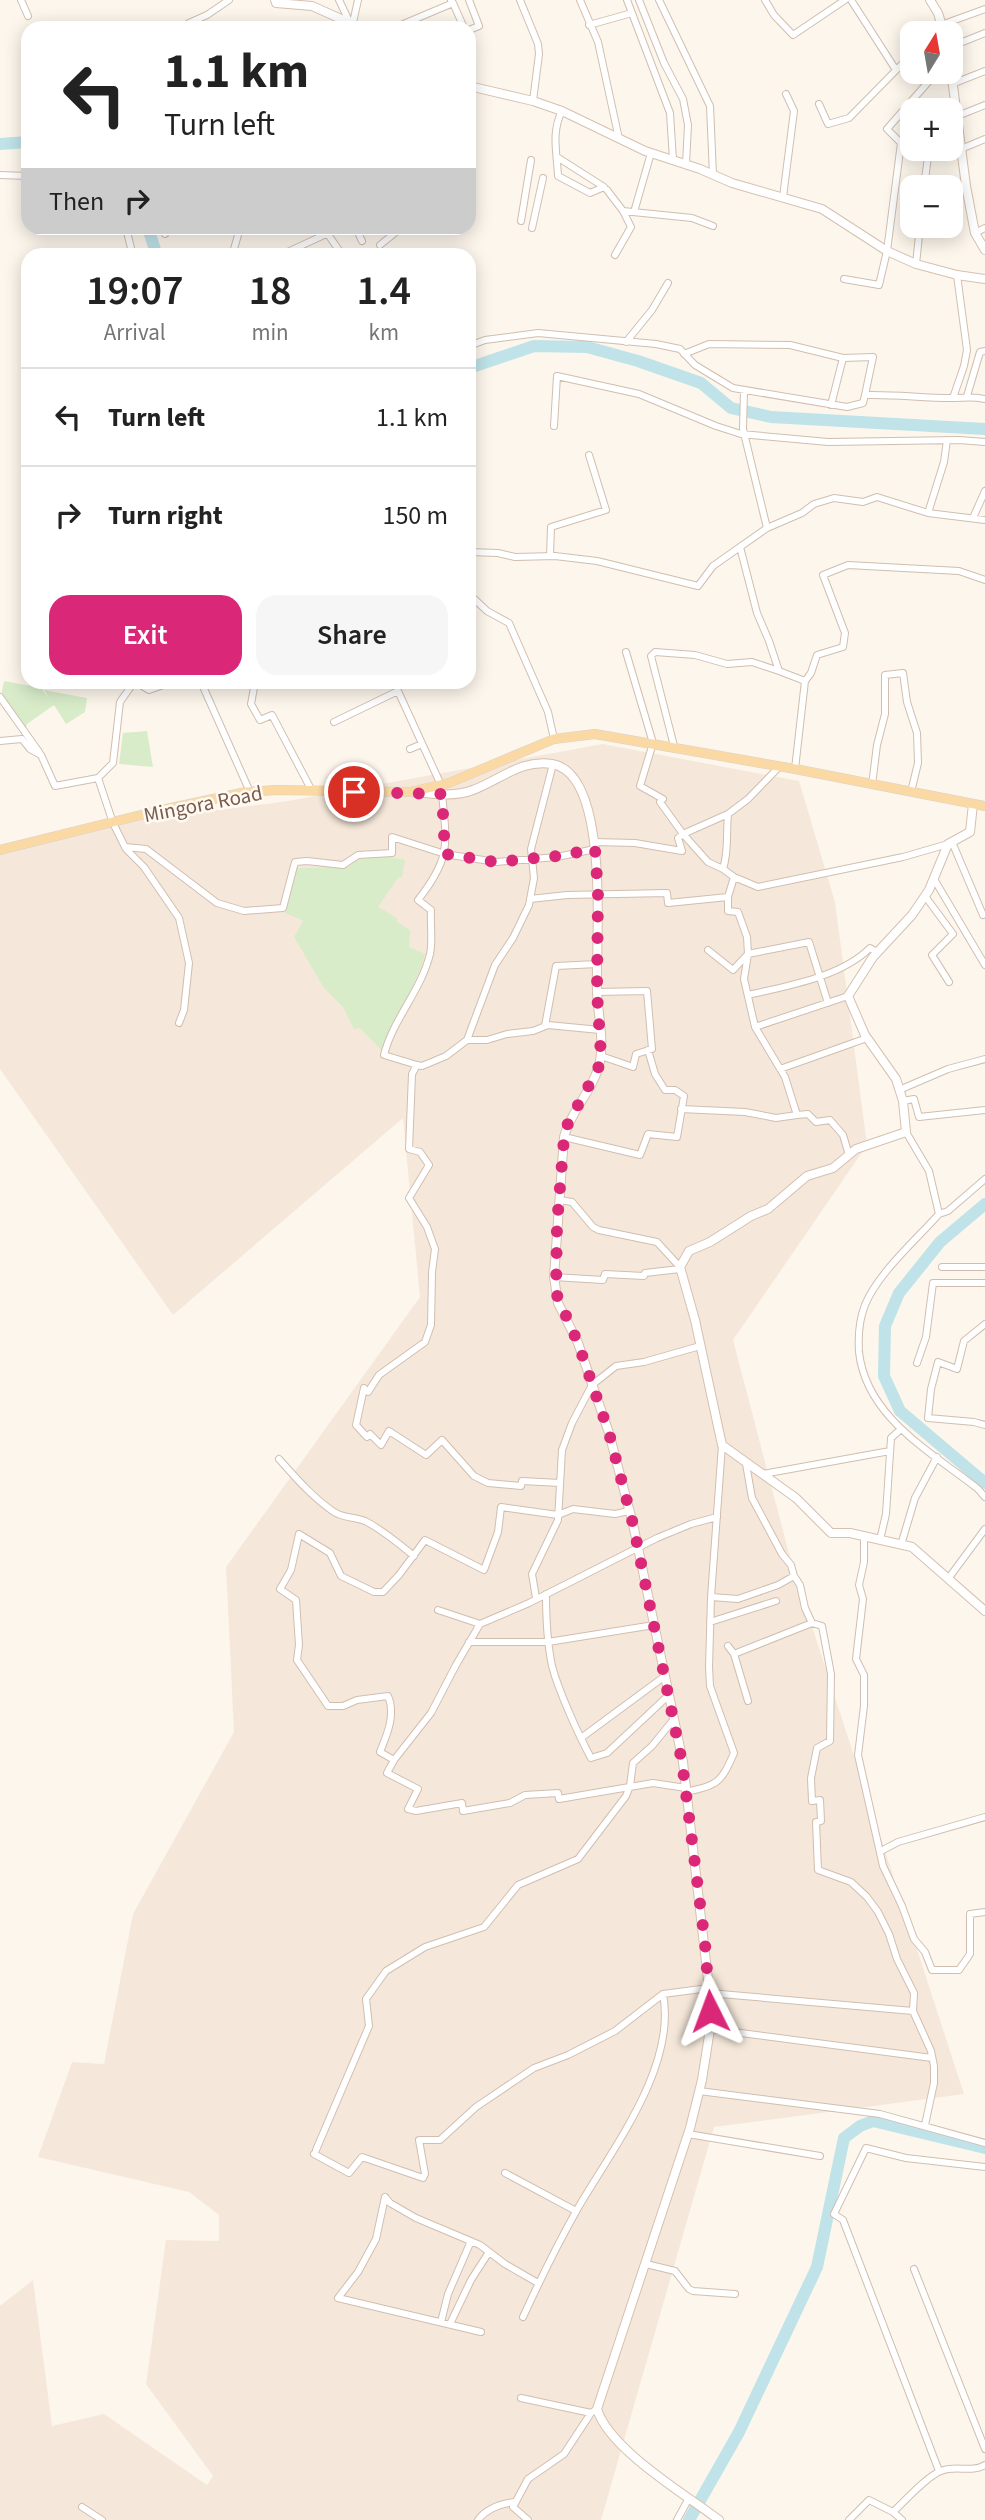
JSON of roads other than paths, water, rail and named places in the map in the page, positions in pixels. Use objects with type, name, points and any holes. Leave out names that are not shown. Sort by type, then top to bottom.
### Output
[{"type":"main road","points":[[275,0],[276,3],[312,6],[340,21]]},
{"type":"main road","points":[[930,0],[940,21]]},
{"type":"main road","points":[[953,84],[953,98]]},
{"type":"main road","points":[[476,88],[562,111],[620,141],[651,153],[761,193],[822,209],[887,251],[916,264],[985,279]]},
{"type":"main road","points":[[963,161],[975,233],[985,250]]},
{"type":"main road","name":"Mingora Road","points":[[0,850],[178,806],[250,792],[441,790],[554,739],[595,734],[674,746],[985,806]]},
{"type":"main road","points":[[441,790],[456,794],[473,790],[520,767],[553,764],[567,770],[584,795],[594,846],[598,895],[597,992],[601,1056],[598,1069],[568,1123],[564,1138],[554,1277],[558,1303],[578,1343],[609,1433],[638,1548],[674,1719],[686,1790],[709,1990],[710,2029],[688,2134],[594,2411],[615,2439],[719,2520]]},
{"type":"main road","points":[[973,804],[970,832],[950,843],[934,878],[912,915],[877,952],[848,996],[867,1038],[893,1073],[903,1101],[906,1132],[856,1149],[833,1168],[807,1176],[768,1209],[689,1251],[680,1268],[722,1445],[796,1498],[831,1533],[850,1533],[912,1547],[985,1611]]},
{"type":"street","points":[[21,0],[28,16]]},
{"type":"street","points":[[194,21],[229,0]]},
{"type":"street","points":[[339,0],[348,21]]},
{"type":"street","points":[[353,21],[358,0]]},
{"type":"street","points":[[469,0],[479,26],[476,27]]},
{"type":"street","points":[[520,0],[538,44],[533,101]]},
{"type":"street","points":[[580,0],[597,42],[620,141]]},
{"type":"street","points":[[627,0],[670,113],[673,160]]},
{"type":"street","points":[[639,0],[664,63],[684,99],[688,125],[686,164]]},
{"type":"street","points":[[659,0],[710,106],[713,175]]},
{"type":"street","points":[[765,0],[774,15],[793,35],[845,0]]},
{"type":"street","points":[[851,0],[896,70]]},
{"type":"street","points":[[410,21],[452,2],[463,21]]},
{"type":"street","points":[[960,21],[985,9]]},
{"type":"street","points":[[589,25],[632,13]]},
{"type":"street","points":[[963,42],[985,33]]},
{"type":"street","points":[[819,104],[828,124],[849,118],[900,66]]},
{"type":"street","points":[[963,80],[985,71]]},
{"type":"street","points":[[844,279],[879,285],[887,251],[901,142],[887,129],[890,122],[926,84]]},
{"type":"street","points":[[783,197],[794,111],[786,94]]},
{"type":"street","points":[[963,114],[985,105]]},
{"type":"street","points":[[557,157],[604,187],[590,193],[558,176],[555,124],[562,111]]},
{"type":"street","points":[[963,148],[985,139]]},
{"type":"street","points":[[634,212],[651,153]]},
{"type":"street","points":[[521,221],[531,160]]},
{"type":"street","points":[[0,175],[21,176]]},
{"type":"street","points":[[532,228],[543,178]]},
{"type":"street","points":[[607,190],[631,227],[615,255]]},
{"type":"street","points":[[623,211],[692,218],[713,226]]},
{"type":"street","points":[[975,233],[985,228]]},
{"type":"street","points":[[296,248],[323,235]]},
{"type":"street","points":[[359,235],[362,242]]},
{"type":"street","points":[[380,245],[392,235]]},
{"type":"street","points":[[916,264],[919,238]]},
{"type":"street","points":[[953,398],[967,350],[957,275]]},
{"type":"street","points":[[626,342],[652,310],[668,283]]},
{"type":"street","points":[[476,343],[538,333],[656,344],[680,349],[684,354],[712,377],[733,388],[847,407],[863,403],[873,357],[843,358],[790,345],[709,344],[684,354]]},
{"type":"street","points":[[967,396],[979,352],[985,351]]},
{"type":"street","points":[[831,405],[843,358]]},
{"type":"street","points":[[554,426],[557,376],[639,394],[716,426],[743,431],[828,442],[985,442]]},
{"type":"street","points":[[744,391],[743,431],[767,528]]},
{"type":"street","points":[[865,394],[953,398],[967,396],[985,399]]},
{"type":"street","points":[[928,513],[944,462],[947,440]]},
{"type":"street","points":[[550,556],[551,527],[606,510],[589,455]]},
{"type":"street","points":[[973,518],[985,491]]},
{"type":"street","points":[[476,552],[597,561],[698,586],[713,566],[767,528],[802,513],[814,504],[834,498],[863,502],[877,497],[928,513],[985,520]]},
{"type":"street","points":[[740,547],[754,605],[779,671]]},
{"type":"street","points":[[795,769],[805,681],[811,673],[817,654],[843,647],[845,633],[823,575],[848,565],[959,571],[985,580]]},
{"type":"street","points":[[476,601],[486,611],[509,623],[513,629],[548,712],[554,739]]},
{"type":"street","points":[[626,652],[653,743],[640,786],[663,799],[660,802],[708,863],[758,887],[903,857],[950,843],[983,915]]},
{"type":"street","points":[[674,746],[651,656],[655,652],[695,655],[727,664],[752,663],[805,681]]},
{"type":"street","points":[[872,785],[877,745],[885,714],[885,675],[903,673],[907,702],[917,733],[918,763],[911,792]]},
{"type":"street","points":[[0,697],[41,755],[55,786],[98,778],[113,763],[120,702],[130,689]]},
{"type":"street","points":[[204,689],[250,792]]},
{"type":"street","points":[[254,689],[251,704],[260,720],[272,715],[312,792]]},
{"type":"street","points":[[334,722],[398,691],[441,790],[445,854],[437,876],[418,900],[431,910],[430,953],[408,1006],[387,1042],[384,1055],[422,1066],[446,1056],[467,1040],[495,965],[513,938],[530,899],[534,878],[531,849],[553,764]]},
{"type":"street","points":[[0,741],[22,739],[30,749],[41,755]]},
{"type":"street","points":[[410,749],[422,744]]},
{"type":"street","points":[[125,847],[146,849],[217,904],[244,911],[283,908],[295,862],[343,865],[358,855],[392,853],[392,837],[445,854],[496,862],[557,856],[594,846],[635,843],[682,852],[678,838],[728,814],[748,799],[780,766]]},
{"type":"street","points":[[98,778],[113,823],[125,847],[144,867],[179,918],[189,962],[184,1010],[179,1023]]},
{"type":"street","points":[[723,869],[728,852],[728,814]]},
{"type":"street","points":[[734,877],[728,897],[728,911],[738,912],[747,937],[748,954],[744,979],[755,1027],[785,1077],[797,1115]]},
{"type":"street","points":[[934,878],[985,965]]},
{"type":"street","points":[[530,899],[667,893],[668,903],[728,897]]},
{"type":"street","points":[[925,895],[953,934],[932,955],[949,982]]},
{"type":"street","points":[[708,950],[733,970],[748,954],[809,942],[828,1003]]},
{"type":"street","points":[[748,995],[819,976],[840,967],[870,948],[877,952]]},
{"type":"street","points":[[545,1026],[556,967],[597,964]]},
{"type":"street","points":[[597,992],[647,991],[652,1049],[636,1054],[633,1067],[601,1056]]},
{"type":"street","points":[[755,1027],[848,996]]},
{"type":"street","points":[[467,1040],[487,1040],[545,1026],[566,1025],[600,1030]]},
{"type":"street","points":[[780,1069],[867,1038]]},
{"type":"street","points":[[564,1138],[640,1155],[648,1134],[677,1138],[684,1096],[676,1090],[665,1090],[655,1074],[648,1051]]},
{"type":"street","points":[[900,1090],[948,1069],[985,1059]]},
{"type":"street","points":[[417,1065],[412,1074],[409,1149],[420,1152],[429,1164],[409,1198],[427,1227],[435,1249],[431,1325],[425,1342],[379,1375],[368,1392],[364,1388],[356,1425],[367,1437],[370,1434],[381,1444],[389,1431],[426,1455],[442,1440],[474,1476],[488,1483],[522,1486],[522,1481],[560,1483]]},
{"type":"street","points":[[903,1101],[914,1099],[919,1117],[985,1110]]},
{"type":"street","points":[[681,1109],[746,1112],[776,1118],[808,1114],[816,1122],[830,1120],[843,1135],[849,1155]]},
{"type":"street","points":[[906,1132],[929,1171],[939,1214]]},
{"type":"street","points":[[985,1179],[948,1212],[939,1214],[885,1275],[865,1303],[858,1340],[861,1367],[884,1412],[985,1497]]},
{"type":"street","points":[[559,1200],[572,1202],[593,1227],[599,1230],[657,1242],[680,1268]]},
{"type":"street","points":[[942,1267],[985,1267]]},
{"type":"street","points":[[554,1277],[603,1280],[605,1274],[644,1276],[645,1273],[680,1268]]},
{"type":"street","points":[[917,1363],[926,1337],[933,1283],[985,1283]]},
{"type":"street","points":[[985,1324],[964,1341],[957,1369],[938,1362],[931,1389],[928,1418],[985,1425]]},
{"type":"street","points":[[536,1598],[533,1574],[558,1520],[562,1450],[572,1423],[592,1385],[617,1366],[644,1362],[700,1346]]},
{"type":"street","points":[[880,1540],[886,1514],[891,1438],[901,1429]]},
{"type":"street","points":[[480,1624],[431,1713],[394,1759],[387,1773],[418,1789],[408,1809],[416,1811],[462,1803],[463,1811],[510,1802],[525,1795],[558,1793],[559,1799],[653,1783],[686,1790],[714,1785],[726,1770],[734,1753],[710,1686],[711,1597],[722,1445]]},
{"type":"street","points":[[763,1474],[890,1451]]},
{"type":"street","points":[[901,1545],[915,1498],[937,1457]]},
{"type":"street","points":[[279,1459],[306,1489],[334,1512],[342,1517],[353,1516],[367,1522],[414,1556]]},
{"type":"street","points":[[746,1464],[752,1499],[782,1554],[792,1565],[794,1576],[800,1585],[804,1608],[812,1623]]},
{"type":"street","points":[[394,1759],[380,1752],[388,1734],[393,1706],[388,1696],[357,1700],[343,1706],[328,1706],[297,1660],[299,1645],[296,1600],[280,1589],[290,1570],[299,1534],[330,1553],[341,1576],[374,1592],[383,1592],[425,1540],[484,1570],[498,1532],[501,1507],[558,1515],[573,1509],[615,1514],[629,1511]]},
{"type":"street","points":[[438,1611],[480,1624],[502,1616],[656,1538],[717,1517]]},
{"type":"street","points":[[948,1579],[985,1529]]},
{"type":"street","points":[[864,1536],[864,1562],[859,1585],[863,1599],[856,1659],[864,1675],[863,1718],[858,1755],[883,1866],[914,1939],[926,1952],[932,1970],[959,1970],[970,1954],[970,1914],[985,1912]]},
{"type":"street","points":[[711,1597],[738,1599],[778,1585],[794,1576]]},
{"type":"street","points":[[546,1594],[552,1668],[591,1758],[607,1754],[669,1695]]},
{"type":"street","points":[[710,1622],[776,1601]]},
{"type":"street","points":[[734,1654],[812,1623],[821,1626],[831,1674],[830,1741],[817,1748],[811,1778],[812,1801],[820,1800],[821,1822],[817,1822],[818,1870],[851,1882],[867,1897],[878,1912],[914,1993],[913,2011],[932,2057],[934,2082],[925,2125]]},
{"type":"street","points":[[469,1642],[548,1642],[654,1625]]},
{"type":"street","points":[[728,1646],[734,1654],[748,1700]]},
{"type":"street","points":[[581,1738],[665,1676]]},
{"type":"street","points":[[674,1719],[652,1746],[633,1763],[630,1786],[625,1796],[578,1859],[518,1885],[484,1927],[425,1947],[386,1971],[366,1999],[369,2026],[315,2152],[349,2173],[362,2157],[424,2178],[419,2140],[440,2140],[476,2107],[534,2068],[568,2055],[615,2031],[663,1994],[709,1990],[913,2011]]},
{"type":"street","points":[[881,1851],[898,1842],[985,1817]]},
{"type":"street","points":[[523,2317],[576,2211],[644,2098],[667,2014],[663,1994]]},
{"type":"street","points":[[710,2029],[932,2057]]},
{"type":"street","points":[[699,2091],[880,2114],[985,2143]]},
{"type":"street","points":[[688,2134],[820,2156]]},
{"type":"street","points":[[939,2471],[843,2220],[834,2214],[866,2148],[906,2158],[985,2168]]},
{"type":"street","points":[[505,2173],[576,2211]]},
{"type":"street","points":[[481,2332],[338,2298],[358,2272],[376,2239],[385,2197],[390,2203],[416,2218],[471,2241],[538,2283]]},
{"type":"street","points":[[442,2322],[447,2294],[471,2241]]},
{"type":"street","points":[[450,2324],[471,2280],[489,2252]]},
{"type":"street","points":[[646,2264],[675,2271],[693,2291],[735,2294]]},
{"type":"street","points":[[914,2269],[985,2449]]},
{"type":"street","points":[[521,2398],[594,2411],[564,2454],[528,2479],[514,2502],[513,2507],[528,2520]]},
{"type":"street","points":[[893,2512],[939,2471],[957,2467],[979,2469],[985,2465]]},
{"type":"street","points":[[677,2520],[689,2498]]},
{"type":"street","points":[[849,2520],[869,2500],[893,2512],[902,2520]]},
{"type":"street","points":[[478,2520],[482,2514],[499,2504],[514,2502]]},
{"type":"street","points":[[82,2507],[102,2520]]},
{"type":"waterway","points":[[0,144],[21,142]]},
{"type":"waterway","points":[[150,235],[154,248]]},
{"type":"waterway","points":[[476,366],[534,346],[587,347],[701,383],[731,408],[771,417],[985,429]]},
{"type":"waterway","points":[[985,1204],[940,1242],[899,1293],[885,1326],[884,1376],[900,1411],[985,1483]]},
{"type":"waterway","points":[[689,2520],[739,2432],[817,2267],[844,2138],[860,2126],[873,2121],[985,2148]]}]
